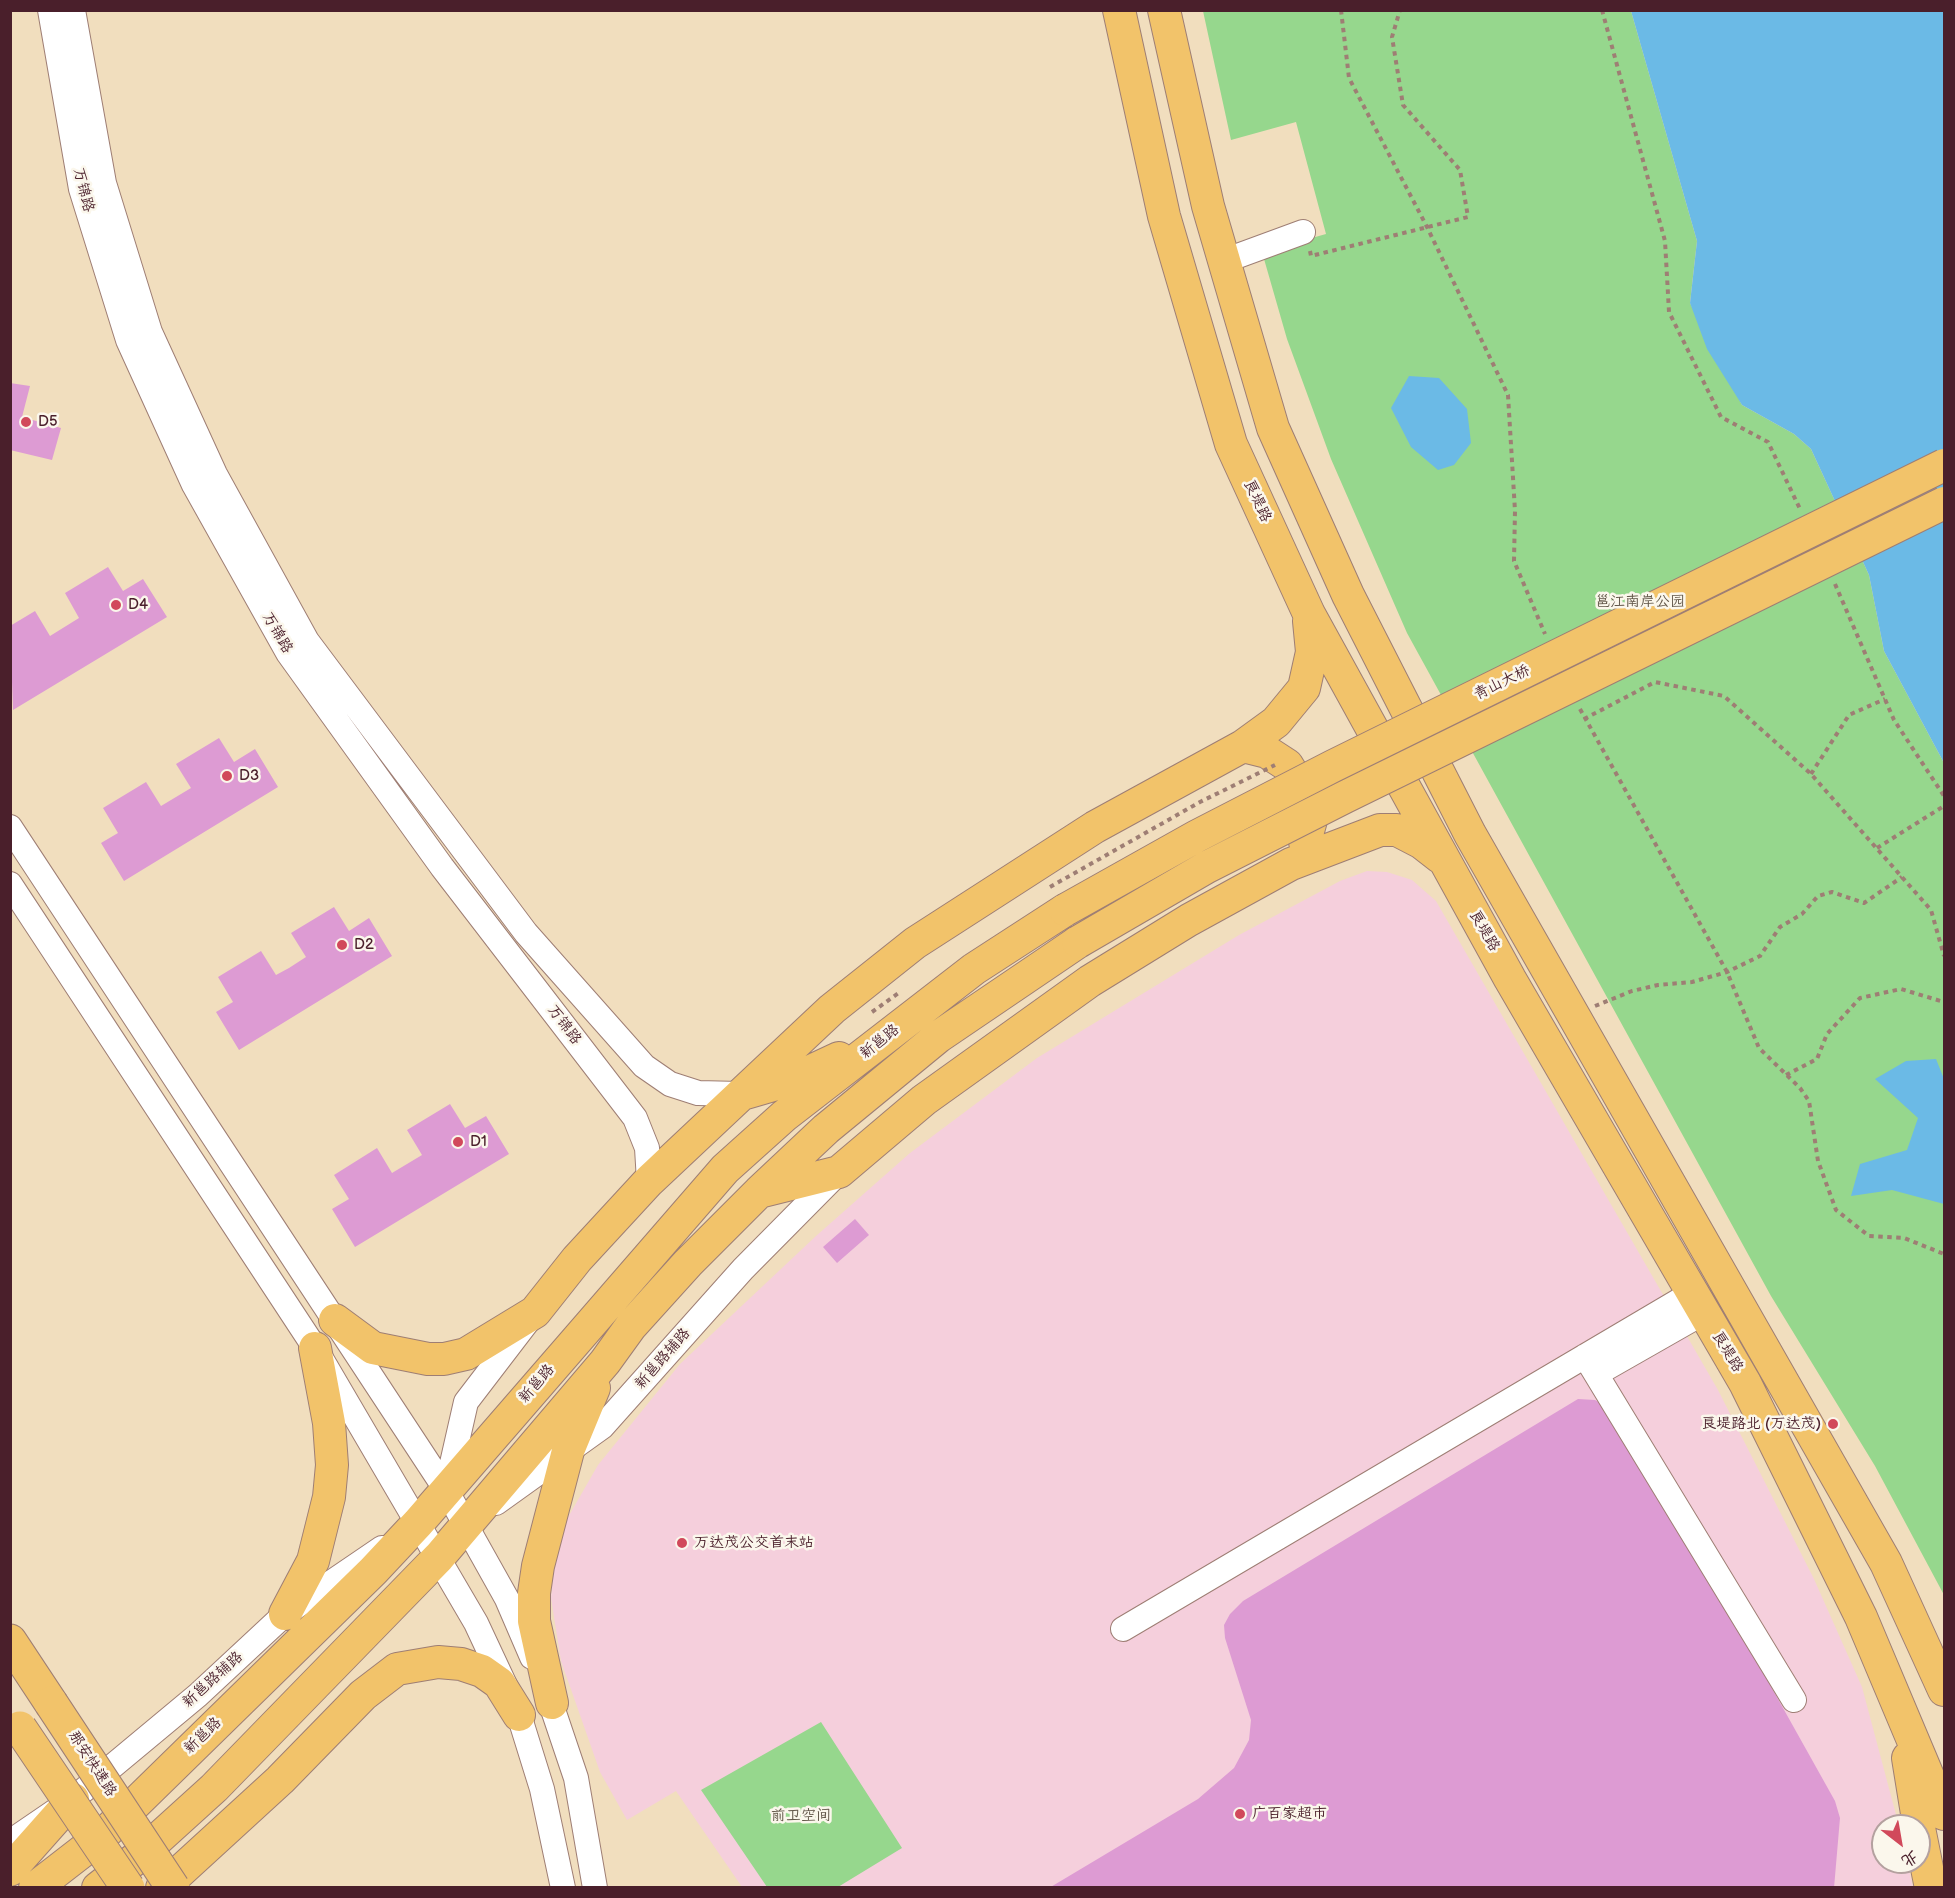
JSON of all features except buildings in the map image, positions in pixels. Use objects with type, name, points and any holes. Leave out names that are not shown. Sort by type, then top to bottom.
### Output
[{"type":"highway","name":"那安快速路","points":[[10,1641],[173,1887]]},
{"type":"highway","points":[[15,1720],[128,1887]]},
{"type":"main road","name":"良堤路","points":[[1119,10],[1164,216],[1231,444],[1309,614],[1442,858],[1745,1383],[1861,1617],[1944,1814]]},
{"type":"main road","points":[[1164,10],[1208,206],[1273,428],[1348,595],[1470,834],[1543,957],[1886,1563],[1944,1690]]},
{"type":"main road","name":"青山大桥","points":[[1052,897],[1197,836],[1333,766],[1944,465]]},
{"type":"main road","points":[[98,1887],[139,1856],[214,1788],[439,1557],[605,1362],[631,1326],[688,1263],[826,1129],[938,1037],[1078,942],[1208,867],[1345,797],[1944,503]]},
{"type":"main road","points":[[335,1320],[373,1348],[402,1355],[444,1359],[466,1354],[535,1312],[577,1259],[649,1181],[832,1009],[915,943],[1095,826],[1243,746],[1276,722],[1304,687],[1312,652],[1309,614]]},
{"type":"main road","points":[[1243,746],[1268,752],[1287,765],[1302,791],[1311,820],[1306,839],[1291,864]]},
{"type":"main road","points":[[759,1192],[839,1172],[924,1100],[978,1059],[1090,981],[1189,920],[1291,864],[1380,830],[1397,830],[1422,843],[1442,858]]},
{"type":"main road","name":"新邕路","points":[[35,1887],[102,1836],[373,1571],[418,1523],[725,1169],[784,1116],[877,1026],[974,969],[1052,897]]},
{"type":"main road","points":[[1510,979],[1543,957]]},
{"type":"main road","points":[[740,1094],[794,1079],[877,1026]]},
{"type":"main road","points":[[839,1172],[856,1120],[875,1090]]},
{"type":"main road","points":[[285,1614],[314,1561],[329,1497],[332,1465],[329,1423],[315,1348]]},
{"type":"main road","points":[[552,1702],[534,1621],[534,1593],[538,1566],[568,1451],[605,1362]]},
{"type":"main road","points":[[162,1887],[280,1780],[363,1695],[398,1669],[438,1662],[461,1664],[482,1671],[499,1683],[519,1715]]},
{"type":"main road","points":[[1902,1713],[1917,1814]]},
{"type":"main road","points":[[10,1870],[73,1799]]},
{"type":"street","name":"万锦路","points":[[50,10],[81,189],[128,340],[194,484],[288,653],[442,867],[635,1118],[647,1148],[649,1181]]},
{"type":"street","name":"万锦路","points":[[73,10],[104,183],[150,332],[215,474],[307,641],[526,933],[644,1066],[670,1084],[698,1093],[740,1094]]},
{"type":"street","points":[[1224,261],[1303,232]]},
{"type":"street","points":[[10,826],[467,1524],[507,1599],[552,1702],[576,1778],[595,1887]]},
{"type":"street","points":[[10,884],[315,1348],[476,1623],[519,1715],[542,1790],[563,1887]]},
{"type":"street","name":"新邕路辅路","points":[[467,1524],[602,1427],[743,1269],[839,1172]]},
{"type":"street","points":[[1122,1629],[1698,1303]]},
{"type":"street","points":[[446,1490],[466,1402],[535,1312]]},
{"type":"street","points":[[1591,1365],[1794,1700]]},
{"type":"street","name":"新邕路辅路","points":[[10,1842],[73,1799],[198,1695],[285,1614],[418,1523]]},
{"type":"path","points":[[1303,232],[1311,256],[1467,217],[1460,170],[1403,105],[1392,37],[1400,10]]},
{"type":"path","points":[[1602,10],[1665,241],[1669,312],[1721,417],[1768,442],[1803,515]]},
{"type":"path","points":[[1833,578],[1894,720],[1944,796]]},
{"type":"path","points":[[1584,718],[1655,682],[1724,696],[1811,774],[1931,910],[1944,956]]},
{"type":"path","points":[[1811,774],[1849,715],[1885,699]]},
{"type":"path","points":[[1877,848],[1944,806]]},
{"type":"path","points":[[1596,1006],[1632,991],[1658,985],[1692,982],[1727,972],[1760,956],[1780,927],[1802,914],[1818,896],[1832,892],[1864,903],[1902,877]]},
{"type":"path","points":[[877,1026],[905,988]]},
{"type":"path","points":[[1786,1075],[1817,1059],[1827,1034],[1860,998],[1901,988],[1944,1002]]},
{"type":"path","points":[[1909,1247],[1912,1241]]},
{"type":"shaded area","points":[[1367,871],[1387,872],[1412,880],[1436,901],[1718,1390],[1814,1579],[1862,1687],[1896,1814],[1871,1814],[1871,1874],[1910,1874],[1913,1887],[742,1887],[676,1791],[627,1820],[600,1772],[561,1661],[551,1598],[554,1562],[563,1526],[598,1465],[680,1364],[816,1236],[910,1153],[1037,1058],[1239,935],[1340,881]]},
{"type":"green space","name":"邕江南岸公园","points":[[1203,11],[1631,11],[1697,241],[1690,303],[1742,405],[1794,434],[1811,449],[1869,575],[1884,651],[1944,763],[1944,1595],[1875,1466],[1771,1296],[1407,633],[1331,459],[1287,339],[1262,252],[1326,234],[1296,122],[1231,140]]},
{"type":"green space","name":"前卫空间","points":[[821,1722],[902,1848],[838,1887],[767,1887],[701,1790]]},
{"type":"water","points":[[1631,11],[1944,11],[1944,763],[1884,651],[1869,575],[1811,449],[1794,434],[1742,405],[1707,349],[1690,303],[1697,241]]},
{"type":"water","points":[[1409,376],[1439,378],[1467,409],[1471,443],[1454,465],[1438,470],[1411,447],[1391,408]]},
{"type":"water","points":[[1936,1059],[1944,1079],[1944,1204],[1892,1190],[1851,1196],[1860,1164],[1907,1150],[1918,1118],[1875,1079],[1906,1061]]},
{"type":"place","name":"D5","points":[[26,422]]},
{"type":"place","name":"D4","points":[[116,605]]},
{"type":"place","name":"D3","points":[[227,776]]},
{"type":"place","name":"D2","points":[[342,945]]},
{"type":"place","name":"D1","points":[[458,1142]]},
{"type":"place","name":"良堤路北 (万达茂)","points":[[1833,1424]]},
{"type":"place","name":"万达茂公交首末站","points":[[682,1543]]},
{"type":"place","name":"广百家超市","points":[[1240,1814]]}]
